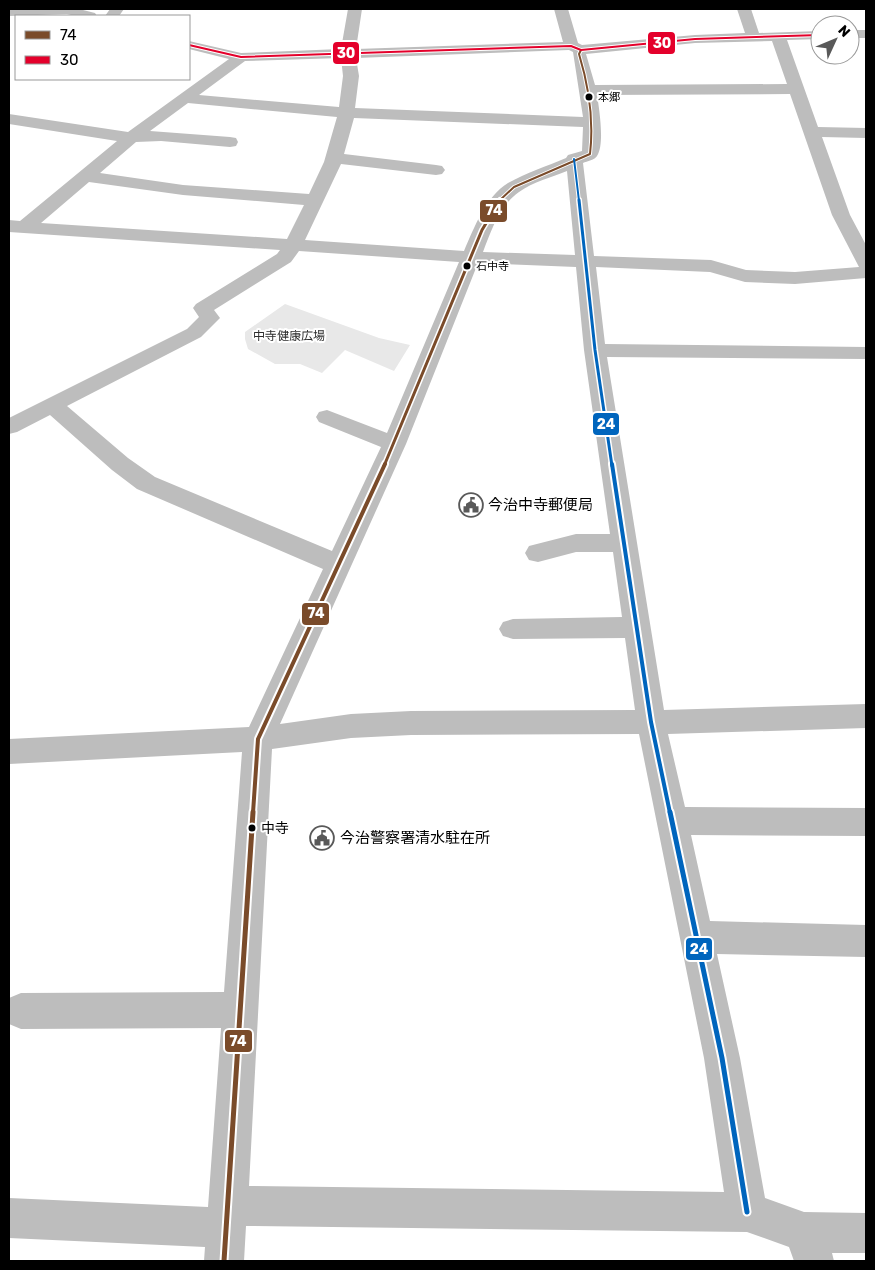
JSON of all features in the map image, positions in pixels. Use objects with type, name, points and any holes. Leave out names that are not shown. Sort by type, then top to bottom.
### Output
[{"type":"street","points":[[9,426],[194,333],[210,318],[203,308],[284,258],[294,244],[335,158],[347,112],[351,76],[348,53],[355,9]]},
{"type":"street","points":[[226,1232],[258,739],[394,444],[482,230],[501,198],[514,187],[574,159],[590,154],[591,122],[588,90],[580,54],[561,9]]},
{"type":"street","points":[[744,9],[753,36]]},
{"type":"street","points":[[9,12],[67,10],[86,15]]},
{"type":"street","points":[[190,45],[242,57],[589,48],[753,36],[810,35]]},
{"type":"street","points":[[778,36],[841,214],[866,263]]},
{"type":"street","points":[[16,227],[85,176],[184,98],[242,57]]},
{"type":"street","points":[[588,90],[796,89]]},
{"type":"street","points":[[184,98],[229,104],[347,112],[591,122]]},
{"type":"street","points":[[9,119],[131,138],[160,136],[230,142]]},
{"type":"street","points":[[811,132],[866,133]]},
{"type":"street","points":[[335,158],[436,170]]},
{"type":"street","points":[[574,159],[595,350],[651,722],[722,1058],[747,1212]]},
{"type":"street","points":[[85,176],[184,190],[315,200]]},
{"type":"street","points":[[16,227],[472,257],[711,266],[744,276],[796,278],[866,272]]},
{"type":"street","points":[[595,350],[866,353]]},
{"type":"street","points":[[52,405],[120,464],[146,483],[339,565]]},
{"type":"street","points":[[327,417],[394,444]]},
{"type":"street","points":[[538,553],[576,543],[624,543]]},
{"type":"street","points":[[513,629],[637,627]]},
{"type":"street","points":[[9,751],[258,739],[351,726],[411,722],[651,722],[866,716]]},
{"type":"street","points":[[672,821],[866,822]]},
{"type":"street","points":[[697,937],[866,941]]},
{"type":"street","points":[[21,1011],[241,1010]]},
{"type":"street","points":[[9,1218],[226,1232],[747,1212],[809,1247],[866,1233]]},
{"type":"green space","name":"中寺健康広場","points":[[285,304],[379,338],[410,345],[394,371],[345,350],[322,373],[300,364],[275,364],[248,349],[245,332]]},
{"type":"transit line","name":"30","points":[[190,45],[241,57],[571,46],[581,50],[695,39],[810,35]]},
{"type":"transit line","name":"74","points":[[224,1261],[258,739],[394,444],[482,230],[501,198],[514,187],[590,154],[591,116],[586,78],[579,54],[581,50]]},
{"type":"transit line","name":"24","points":[[574,159],[595,350],[651,722],[722,1058],[747,1212]]},
{"type":"place","name":"本郷","points":[[589,97]]},
{"type":"place","name":"石中寺","points":[[467,266]]},
{"type":"place","name":"今治中寺郵便局","points":[[471,505]]},
{"type":"place","name":"中寺","points":[[252,828]]},
{"type":"place","name":"今治警察署清水駐在所","points":[[322,838]]}]
